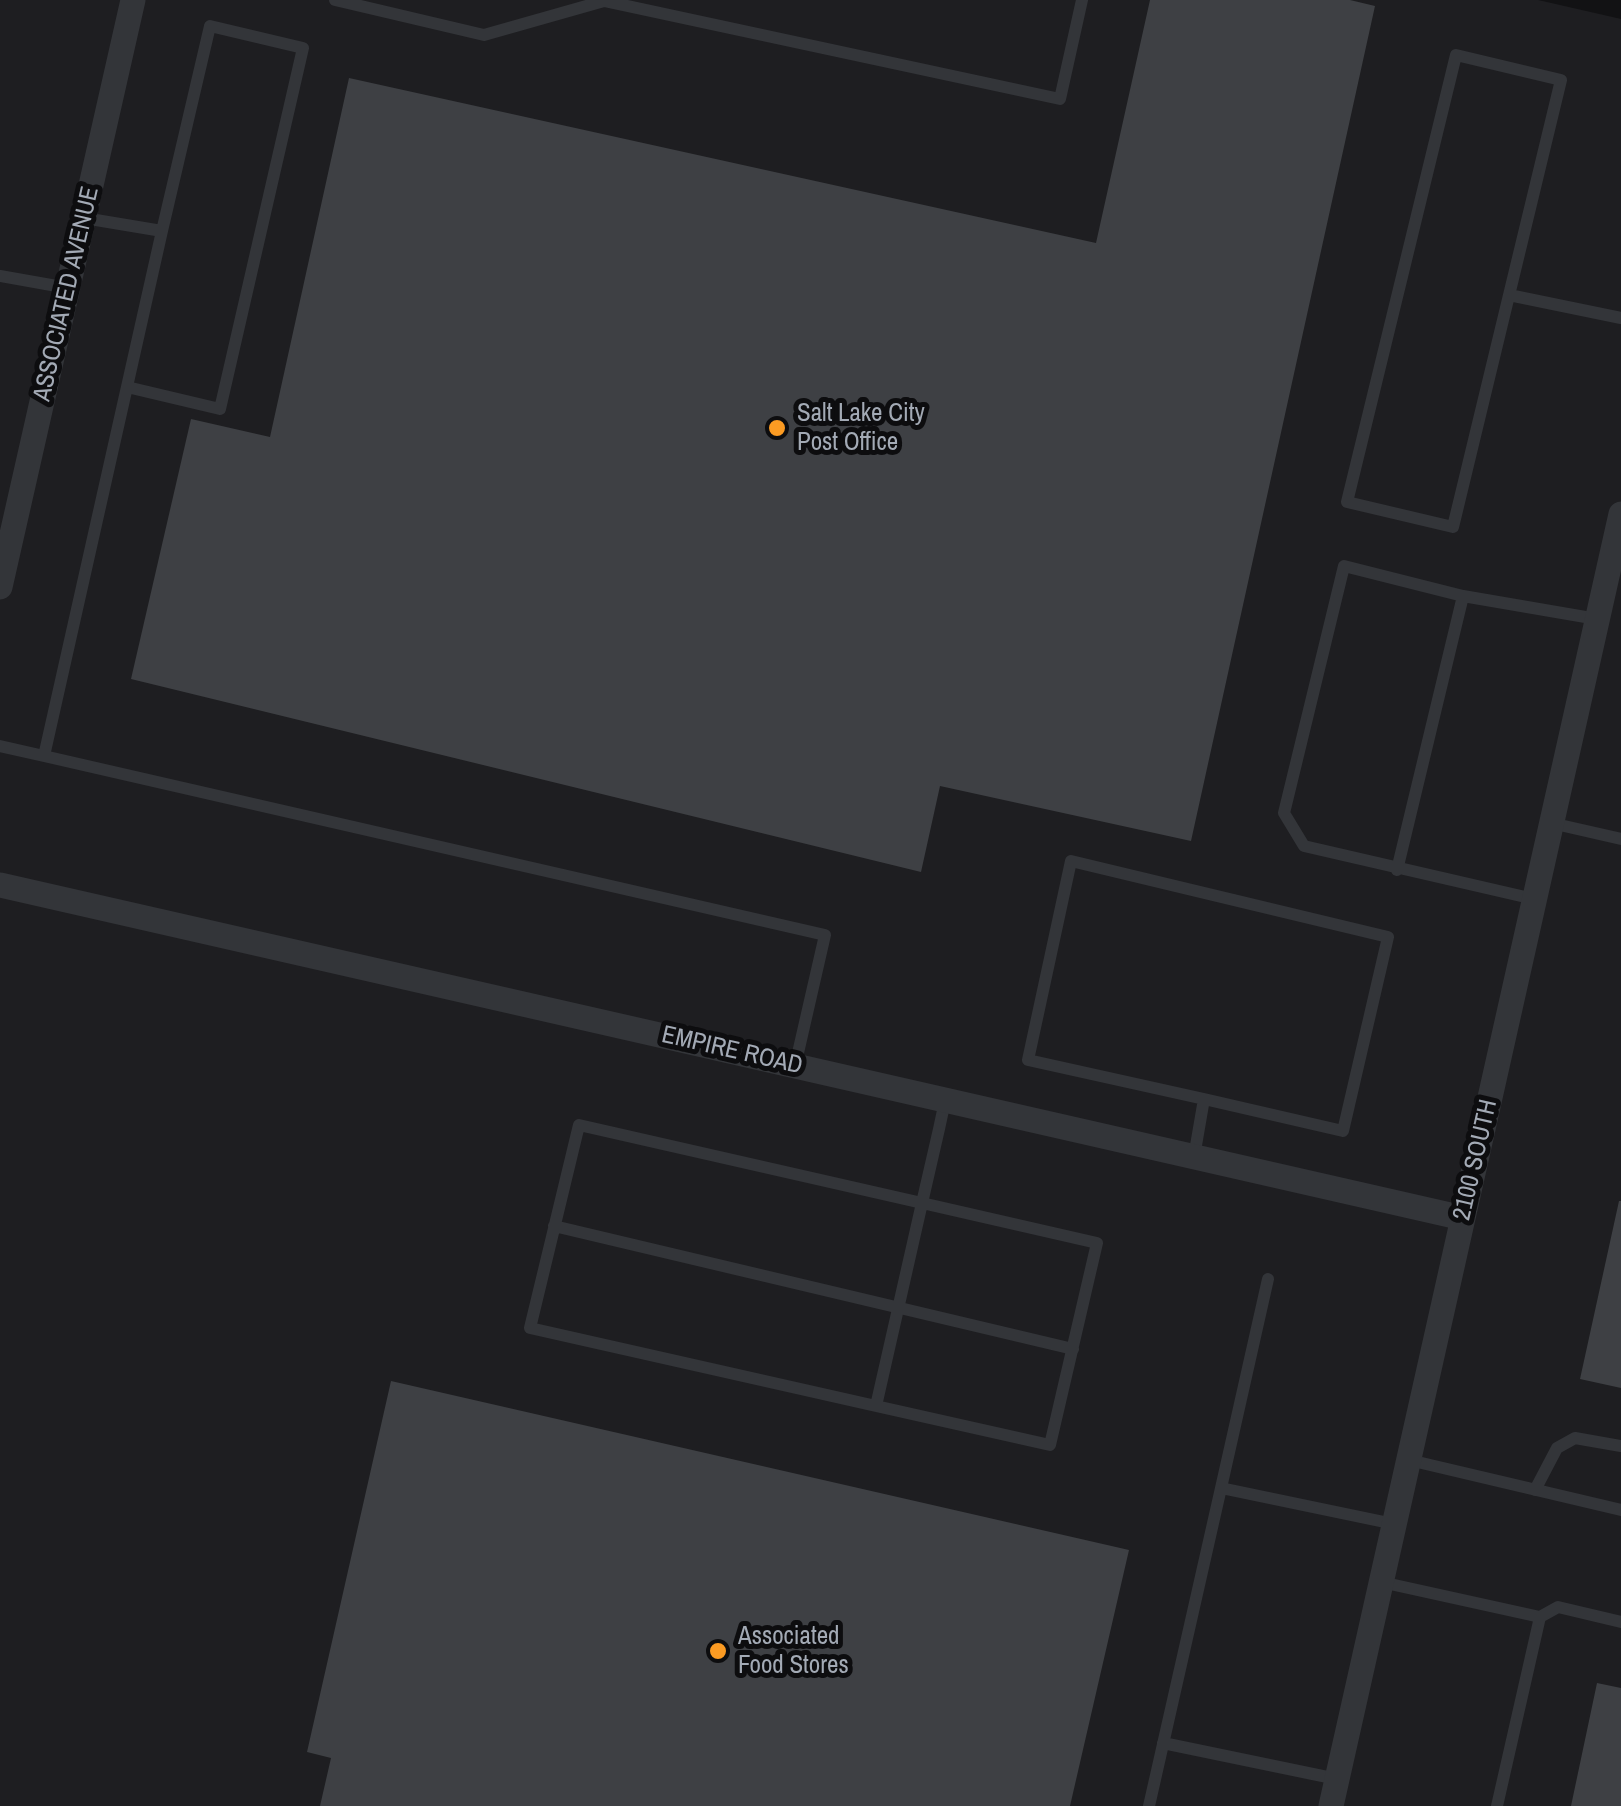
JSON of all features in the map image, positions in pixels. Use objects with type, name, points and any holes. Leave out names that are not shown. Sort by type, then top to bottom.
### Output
[{"type":"street","name":"ASSOCIATED AVENUE","points":[[0,587],[134,0]]},
{"type":"street","name":"2100 SOUTH","points":[[1332,1806],[1551,824],[1607,608],[1620,519]]},
{"type":"street","name":"EMPIRE ROAD","points":[[0,885],[1463,1218]]},
{"type":"lane","points":[[335,0],[484,35],[604,0],[1060,100],[1082,0]]},
{"type":"lane","points":[[44,756],[210,26],[304,48],[220,409],[128,388]]},
{"type":"lane","points":[[1456,55],[1562,80],[1509,295],[1453,527],[1347,502],[1456,55]]},
{"type":"lane","points":[[84,218],[162,232]]},
{"type":"lane","points":[[0,276],[68,288]]},
{"type":"lane","points":[[1509,295],[1621,318]]},
{"type":"lane","points":[[1534,899],[1304,846],[1284,813],[1344,566],[1463,596],[1607,608]]},
{"type":"lane","points":[[1397,870],[1463,596]]},
{"type":"lane","points":[[0,746],[825,934],[796,1066]]},
{"type":"lane","points":[[1551,824],[1621,839]]},
{"type":"lane","points":[[1071,861],[1388,936],[1343,1132],[1204,1099],[1028,1060],[1071,861]]},
{"type":"lane","points":[[1194,1157],[1204,1099]]},
{"type":"lane","points":[[876,1406],[946,1100]]},
{"type":"lane","points":[[579,1124],[922,1204],[1097,1243],[1050,1445],[530,1328],[579,1124]]},
{"type":"lane","points":[[554,1226],[1073,1349]]},
{"type":"lane","points":[[1149,1806],[1268,1280]]},
{"type":"lane","points":[[1535,1490],[1557,1448],[1575,1438],[1621,1446]]},
{"type":"lane","points":[[1409,1460],[1621,1510]]},
{"type":"lane","points":[[1221,1488],[1394,1524]]},
{"type":"lane","points":[[1381,1582],[1540,1616],[1558,1607],[1621,1622]]},
{"type":"lane","points":[[1496,1806],[1540,1616]]},
{"type":"lane","points":[[1163,1744],[1338,1779]]},
{"type":"shaded area","points":[[0,0],[1538,0],[1621,19],[1621,1806],[0,1806]]},
{"type":"building","name":"Salt Lake City Post Office","points":[[1150,0],[1350,0],[1375,6],[1191,841],[940,786],[921,872],[131,679],[191,419],[270,437],[349,78],[1096,243]]},
{"type":"building","points":[[1621,1201],[1621,1388],[1580,1379]]},
{"type":"building","name":"Associated Food Stores","points":[[391,1381],[1129,1550],[1070,1806],[320,1806],[331,1758],[307,1752]]},
{"type":"building","points":[[1597,1683],[1621,1688],[1621,1806],[1571,1806]]},
{"type":"place","name":"Salt Lake City Post Office","points":[[777,428]]},
{"type":"place","name":"Associated Food Stores","points":[[718,1651]]}]
